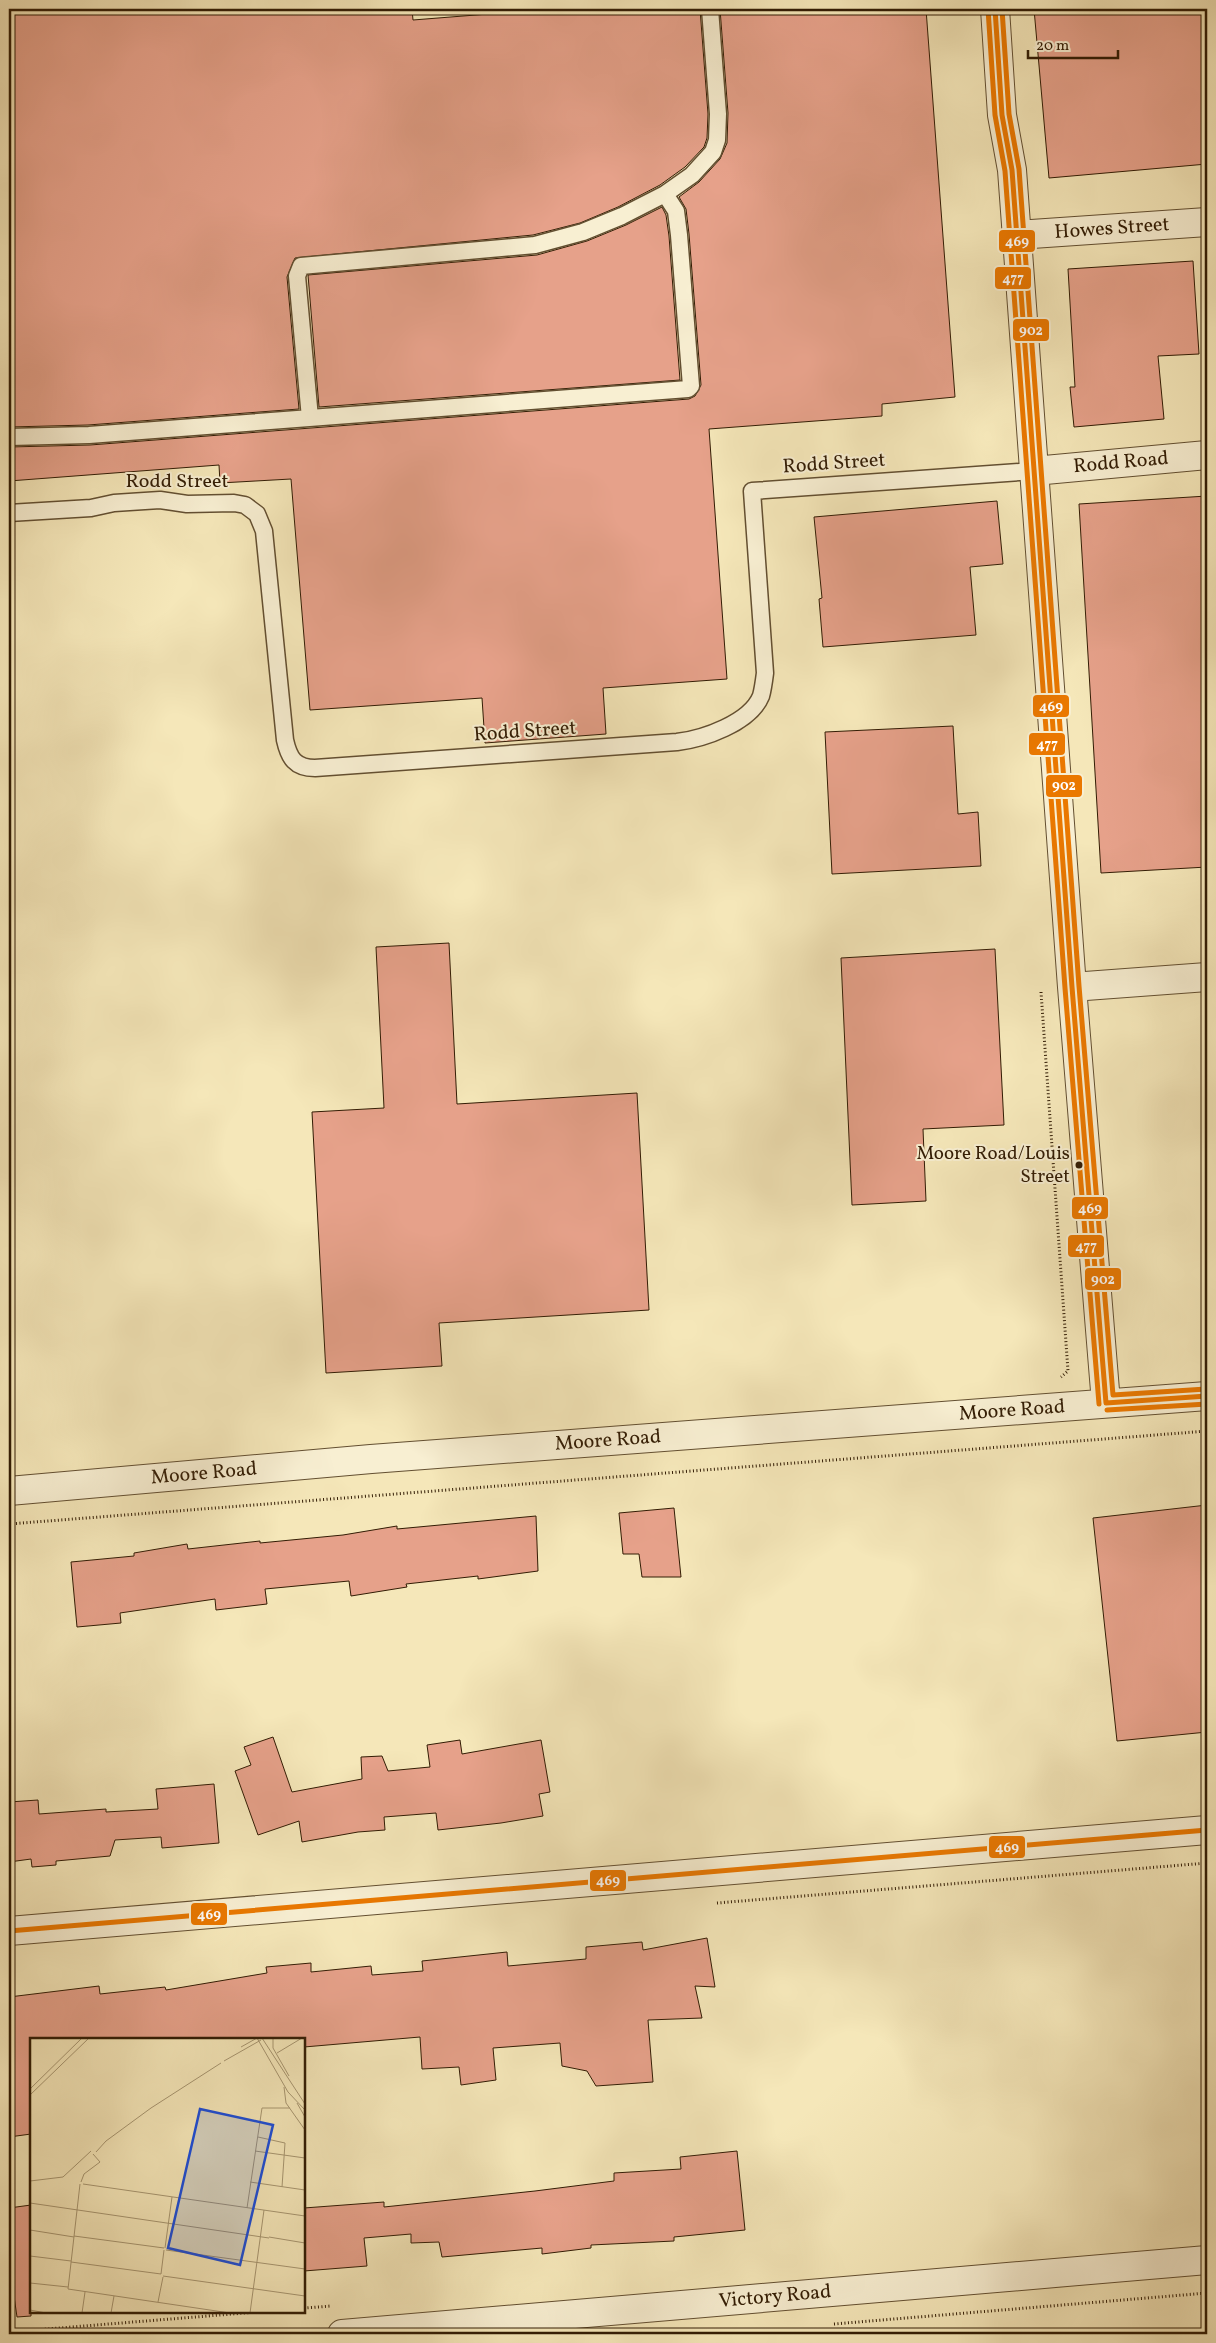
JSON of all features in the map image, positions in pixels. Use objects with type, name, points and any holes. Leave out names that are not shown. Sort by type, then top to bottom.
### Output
[{"type":"street","points":[[995,9],[1002,116],[1011,160],[1017,235],[1072,987],[1106,1403]]},
{"type":"street","name":"Howes Street","points":[[1017,235],[1207,222]]},
{"type":"street","name":"Rodd Road","points":[[1034,471],[1207,455]]},
{"type":"street","points":[[1072,987],[1207,976]]},
{"type":"street","name":"Moore Road","points":[[9,1490],[370,1459],[1207,1396]]},
{"type":"street","points":[[9,1931],[1207,1830]]},
{"type":"street","name":"Victory Road","points":[[342,2334],[1207,2260]]},
{"type":"lane","points":[[310,418],[297,276],[302,266],[535,245],[596,227],[665,194],[692,175],[713,152],[719,127],[710,9]]},
{"type":"lane","points":[[9,437],[89,435],[553,398],[688,390],[691,386],[679,235],[676,211],[665,194]]},
{"type":"lane","name":"Rodd Street","points":[[9,514],[91,508],[114,503],[160,500],[187,504],[234,503],[245,505],[257,514],[264,531],[285,740],[294,763],[301,767],[315,768],[677,742],[707,736],[743,718],[760,698],[764,684],[766,673],[752,491],[1034,471]]},
{"type":"path","points":[[1040,986],[1068,1371],[1056,1382]]},
{"type":"path","points":[[9,1524],[1207,1431]]},
{"type":"path","points":[[833,2324],[1207,2293]]},
{"type":"path","points":[[9,2333],[245,2313]]},
{"type":"building","points":[[9,9],[412,9],[413,20],[551,9],[700,9],[708,114],[707,138],[704,147],[685,167],[660,185],[618,207],[580,223],[533,235],[295,258],[287,277],[299,409],[88,425],[9,427]]},
{"type":"building","points":[[720,9],[926,9],[955,397],[882,404],[882,416],[709,429],[727,679],[603,688],[606,734],[485,743],[482,698],[310,710],[291,479],[220,483],[219,465],[9,481],[9,447],[90,445],[689,399],[695,396],[701,385],[689,234],[686,209],[679,197],[699,182],[720,159],[727,143],[728,113]]},
{"type":"building","points":[[1034,9],[1207,9],[1207,164],[1049,178]]},
{"type":"building","points":[[662,207],[666,215],[669,236],[680,380],[319,407],[308,275],[537,255],[587,241],[626,225]]},
{"type":"building","points":[[1193,261],[1199,354],[1158,356],[1164,419],[1074,427],[1070,387],[1075,387],[1068,269]]},
{"type":"building","points":[[1207,496],[1207,752],[1205,752],[1207,867],[1101,873],[1079,504]]},
{"type":"building","points":[[997,501],[1003,564],[970,567],[976,635],[823,647],[819,599],[822,598],[814,517]]},
{"type":"building","points":[[953,726],[958,814],[978,812],[981,866],[832,874],[825,732]]},
{"type":"building","points":[[449,943],[457,1104],[637,1093],[649,1310],[439,1323],[442,1366],[326,1373],[312,1112],[384,1108],[376,947]]},
{"type":"building","points":[[995,949],[1004,1125],[923,1129],[926,1201],[852,1205],[841,958]]},
{"type":"building","points":[[1207,1505],[1207,1732],[1117,1741],[1093,1518]]},
{"type":"building","points":[[674,1508],[681,1577],[642,1577],[639,1554],[623,1554],[619,1513]]},
{"type":"building","points":[[536,1516],[538,1571],[478,1579],[478,1576],[406,1584],[407,1587],[351,1596],[349,1581],[265,1589],[267,1604],[216,1610],[215,1599],[120,1613],[121,1623],[77,1627],[71,1562],[134,1556],[134,1553],[187,1544],[188,1549],[343,1535],[397,1526],[397,1529]]},
{"type":"building","points":[[273,1737],[292,1792],[362,1779],[361,1757],[382,1756],[388,1771],[430,1767],[427,1745],[460,1740],[462,1754],[541,1740],[550,1792],[539,1794],[543,1816],[501,1823],[438,1830],[436,1813],[384,1817],[385,1830],[358,1832],[302,1842],[299,1821],[258,1835],[235,1771],[251,1765],[244,1747]]},
{"type":"building","points":[[214,1784],[219,1843],[162,1848],[161,1837],[115,1840],[110,1856],[56,1861],[56,1865],[32,1867],[31,1859],[9,1862],[9,1802],[38,1800],[39,1814],[106,1809],[106,1812],[158,1809],[156,1789]]},
{"type":"building","points":[[707,1938],[715,1987],[695,1986],[702,2018],[648,2020],[653,2082],[596,2086],[587,2071],[562,2066],[560,2043],[493,2048],[496,2080],[461,2085],[459,2067],[422,2069],[420,2037],[305,2047],[305,2038],[30,2038],[30,2134],[9,2137],[9,1997],[99,1986],[100,1994],[165,1987],[166,1990],[267,1973],[266,1967],[311,1963],[311,1972],[371,1966],[372,1975],[423,1971],[422,1961],[507,1952],[508,1966],[586,1959],[586,1947],[642,1942],[643,1950]]},
{"type":"building","points":[[737,2151],[745,2230],[674,2237],[674,2241],[591,2245],[591,2248],[542,2254],[542,2248],[442,2257],[439,2242],[411,2243],[411,2234],[364,2238],[367,2266],[305,2271],[305,2208],[384,2202],[384,2207],[614,2181],[614,2173],[681,2169],[680,2157]]},
{"type":"building","points":[[30,2205],[31,2316],[17,2317],[9,2261],[9,2208]]},
{"type":"transit line","name":"477","points":[[988,9],[995,115],[1005,171],[1065,988],[1099,1404]]},
{"type":"transit line","name":"469","points":[[995,9],[1002,115],[1012,170],[1072,987],[1106,1403]]},
{"type":"transit line","name":"902","points":[[1002,9],[1009,114],[1019,169],[1079,986],[1113,1395],[1206,1389]]},
{"type":"transit line","name":"469","points":[[1106,1403],[1207,1396]]},
{"type":"transit line","name":"477","points":[[1107,1410],[1207,1404]]},
{"type":"transit line","name":"469","points":[[9,1931],[1207,1830]]},
{"type":"place","name":"Moore Road/Louis Street","points":[[1079,1165]]}]
